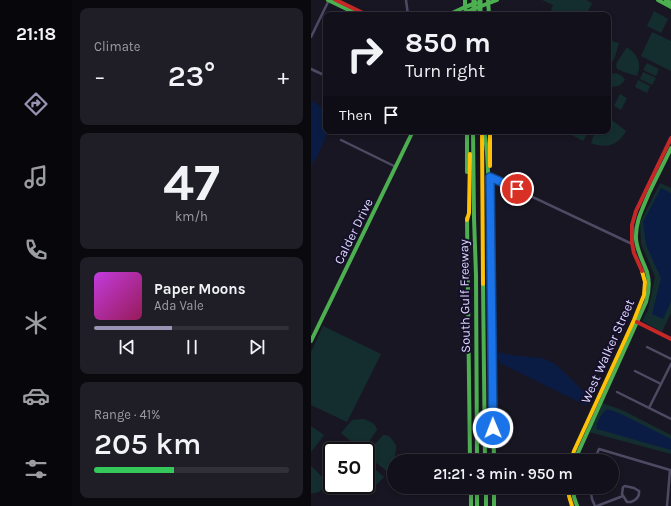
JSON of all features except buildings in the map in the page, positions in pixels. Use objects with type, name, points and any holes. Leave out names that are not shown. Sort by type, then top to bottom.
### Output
[{"type":"main road","points":[[329,0],[353,12]]},
{"type":"main road","points":[[336,0],[361,12]]},
{"type":"main road","points":[[465,0],[466,12]]},
{"type":"main road","points":[[474,0],[474,12]]},
{"type":"main road","points":[[466,12],[481,0]]},
{"type":"main road","points":[[479,12],[481,0]]},
{"type":"main road","points":[[466,12],[488,2],[497,0]]},
{"type":"main road","points":[[658,0],[671,7]]},
{"type":"main road","points":[[666,0],[671,3]]},
{"type":"main road","points":[[488,2],[489,12]]},
{"type":"main road","name":"Calder Drive","points":[[311,341],[412,134]]},
{"type":"main road","points":[[467,134],[470,454]]},
{"type":"main road","points":[[467,220],[469,213],[472,134]]},
{"type":"main road","name":"South Gulf Freeway","points":[[472,134],[476,274],[477,454]]},
{"type":"main road","name":"South Gulf Freeway","points":[[483,134],[485,454]]},
{"type":"main road","points":[[484,134],[487,152],[490,209]]},
{"type":"main road","points":[[490,134],[494,454]]},
{"type":"main road","name":"West Walker Street","points":[[577,454],[648,296],[649,282],[647,272],[634,243],[631,225],[671,138]]},
{"type":"main road","name":"West Walker Street","points":[[634,243],[638,218],[671,148]]},
{"type":"main road","points":[[636,321],[671,339]]},
{"type":"main road","points":[[471,494],[471,506]]},
{"type":"main road","points":[[477,494],[477,506]]},
{"type":"main road","points":[[486,494],[486,506]]},
{"type":"main road","points":[[494,494],[494,506]]},
{"type":"main road","points":[[569,494],[572,506]]},
{"type":"main road","points":[[574,494],[577,506]]},
{"type":"street","points":[[311,36],[329,0]]},
{"type":"street","points":[[406,0],[408,12]]},
{"type":"street","points":[[311,69],[323,75]]},
{"type":"street","points":[[341,140],[396,167]]},
{"type":"street","points":[[490,177],[630,243],[634,243]]},
{"type":"street","points":[[647,347],[671,359]]},
{"type":"street","points":[[649,408],[671,364]]},
{"type":"street","points":[[635,371],[661,384]]},
{"type":"street","points":[[617,392],[671,419]]},
{"type":"street","points":[[597,454],[599,449],[616,454]]},
{"type":"street","points":[[619,455],[670,470],[667,506]]},
{"type":"street","points":[[622,486],[632,487],[639,492],[638,497],[628,504],[623,496],[622,486]]},
{"type":"street","points":[[591,494],[596,506],[623,496]]},
{"type":"green space","points":[[542,0],[586,0],[592,3],[588,12],[555,12],[551,10],[553,5]]},
{"type":"green space","points":[[654,11],[668,19],[661,33],[647,26]]},
{"type":"green space","points":[[652,32],[671,41],[671,71],[641,56]]},
{"type":"green space","points":[[611,41],[619,43],[611,62]]},
{"type":"green space","points":[[627,47],[634,53],[638,60],[639,67],[637,76],[617,69],[616,64]]},
{"type":"green space","points":[[647,63],[659,69],[656,76],[643,70]]},
{"type":"green space","points":[[643,72],[656,78],[652,85],[640,79]]},
{"type":"green space","points":[[616,73],[622,76],[625,80],[618,86],[611,87],[612,74]]},
{"type":"green space","points":[[638,80],[650,86],[647,93],[635,87]]},
{"type":"green space","points":[[620,94],[627,98],[621,110],[614,106]]},
{"type":"green space","points":[[611,119],[626,131],[616,143],[602,146],[591,143],[594,134],[611,134]]},
{"type":"green space","points":[[570,134],[587,134],[583,141]]},
{"type":"green space","points":[[660,183],[671,188],[671,313],[662,332],[642,321],[648,310],[655,277],[641,244],[640,223]]},
{"type":"green space","points":[[323,326],[381,354],[347,422],[311,405],[311,352]]},
{"type":"green space","points":[[602,403],[622,410],[671,435],[671,454],[589,432]]},
{"type":"green space","points":[[364,419],[374,424],[377,430],[369,442],[352,442],[341,433],[352,420]]},
{"type":"green space","points":[[311,426],[324,435],[311,452]]},
{"type":"green space","points":[[383,435],[386,435],[390,437],[396,445],[395,454],[387,454],[387,471],[375,462],[375,444]]},
{"type":"green space","points":[[311,466],[323,477],[323,488],[319,492],[311,494]]},
{"type":"green space","points":[[375,469],[384,477],[375,486]]},
{"type":"water","points":[[311,100],[323,107],[323,134],[327,134],[318,155],[311,166]]},
{"type":"water","points":[[661,188],[671,193],[671,302],[663,319],[652,314],[661,278],[646,245],[643,222]]},
{"type":"water","points":[[498,352],[510,355],[542,358],[554,363],[583,391],[591,401],[590,404],[585,405],[500,363]]},
{"type":"water","points":[[607,409],[621,414],[671,439],[671,450],[597,429],[599,418]]},
{"type":"traffic: fast","points":[[328,0],[353,12]]},
{"type":"traffic: fast","points":[[454,12],[465,7],[465,0]]},
{"type":"traffic: fast","points":[[474,0],[474,12]]},
{"type":"traffic: fast","points":[[480,0],[480,12]]},
{"type":"traffic: fast","points":[[488,0],[489,12]]},
{"type":"traffic: fast","points":[[476,3],[465,7],[466,12],[497,0]]},
{"type":"traffic: fast","points":[[658,0],[671,7]]},
{"type":"traffic: fast","points":[[666,0],[671,3]]},
{"type":"traffic: fast","points":[[311,341],[412,134]]},
{"type":"traffic: fast","points":[[467,134],[467,172]]},
{"type":"traffic: fast","points":[[473,134],[476,275],[477,454]]},
{"type":"traffic: fast","points":[[485,136],[490,209]]},
{"type":"traffic: fast","points":[[577,454],[646,302],[649,280],[639,252],[636,233],[640,215],[649,193],[671,148]]},
{"type":"traffic: fast","points":[[490,208],[494,454]]},
{"type":"traffic: fast","points":[[467,218],[470,454]]},
{"type":"traffic: fast","points":[[483,284],[485,454]]},
{"type":"traffic: fast","points":[[471,494],[471,506]]},
{"type":"traffic: fast","points":[[477,494],[477,506]]},
{"type":"traffic: fast","points":[[486,494],[486,506]]},
{"type":"traffic: fast","points":[[494,494],[494,506]]},
{"type":"traffic: fast","points":[[574,494],[577,506]]},
{"type":"traffic: slow","points":[[482,134],[483,284]]},
{"type":"traffic: slow","points":[[490,134],[490,166]]},
{"type":"traffic: slow","points":[[467,220],[469,213],[470,154]]},
{"type":"traffic: slow","points":[[573,454],[644,295],[645,282],[642,271]]},
{"type":"traffic: slow","points":[[569,494],[572,506]]},
{"type":"traffic: jam","points":[[336,0],[361,12]]},
{"type":"traffic: jam","points":[[642,271],[634,253],[632,243],[632,225],[636,211],[671,138]]},
{"type":"traffic: jam","points":[[637,322],[671,339]]},
{"type":"route","points":[[493,428],[490,177],[517,189]]}]
